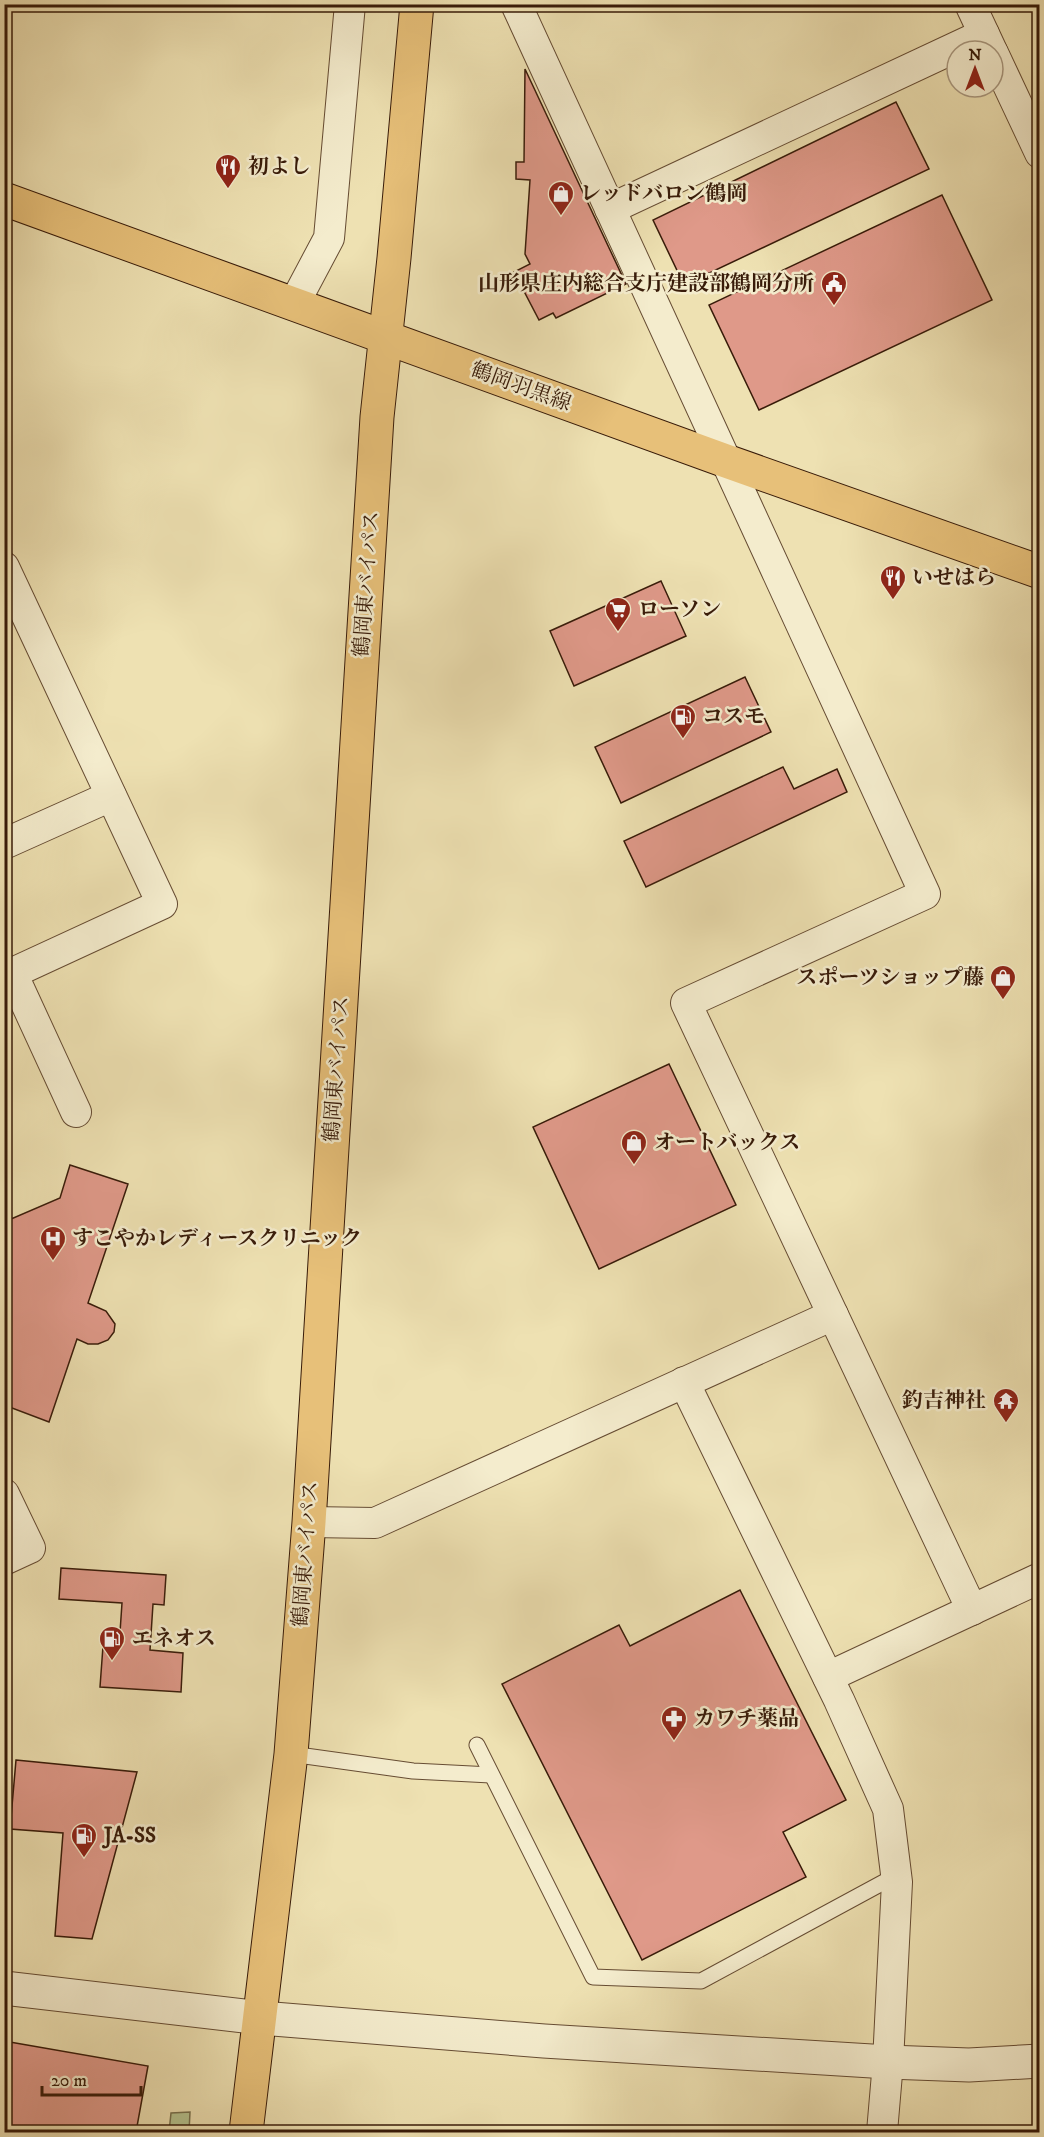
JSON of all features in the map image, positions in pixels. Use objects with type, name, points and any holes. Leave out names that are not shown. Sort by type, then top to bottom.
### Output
[{"type":"main road","name":"鶴岡東バイパス","points":[[246,2133],[291,1754],[309,1521],[377,417],[417,4]]},
{"type":"main road","name":"鶴岡羽黒線","points":[[10,205],[294,304],[1040,572]]},
{"type":"street","points":[[294,304],[329,238],[350,4]]},
{"type":"street","points":[[516,4],[925,894],[686,1004],[972,1610]]},
{"type":"street","points":[[970,4],[987,39]]},
{"type":"street","points":[[610,209],[945,65]]},
{"type":"street","points":[[1005,78],[1040,153]]},
{"type":"street","points":[[4,567],[162,904],[8,975],[76,1112]]},
{"type":"street","points":[[4,844],[111,796]]},
{"type":"street","points":[[309,1521],[375,1523],[833,1315]]},
{"type":"street","points":[[684,1382],[828,1677],[888,1809],[897,1882],[882,2133]]},
{"type":"street","points":[[4,1494],[30,1548],[4,1560]]},
{"type":"street","points":[[828,1677],[1040,1578]]},
{"type":"street","points":[[4,1988],[261,2018],[544,2041],[888,2062],[969,2065],[1040,2061]]},
{"type":"lane","points":[[477,1745],[593,1977],[701,1981],[884,1882],[897,1882]]},
{"type":"lane","points":[[291,1754],[413,1771],[491,1775]]},
{"type":"green space","points":[[190,2112],[189,2132],[169,2132],[171,2113]]},
{"type":"building","name":"レッドバロン鶴岡","points":[[525,69],[626,284],[556,318],[553,313],[539,320],[514,272],[530,264],[525,254],[530,180],[516,179],[516,162],[524,162]]},
{"type":"building","points":[[896,102],[929,169],[684,285],[653,220]]},
{"type":"building","points":[[942,195],[992,300],[759,410],[709,305]]},
{"type":"building","name":"ローソン","points":[[661,581],[686,636],[574,686],[550,631]]},
{"type":"building","name":"コスモ","points":[[745,677],[771,732],[621,803],[595,747]]},
{"type":"building","points":[[783,767],[794,789],[837,769],[847,792],[646,887],[624,841]]},
{"type":"building","name":"オートバックス","points":[[669,1064],[736,1205],[599,1269],[533,1127]]},
{"type":"building","name":"すこやかレディースクリニック","points":[[70,1165],[128,1184],[88,1303],[106,1311],[115,1324],[114,1332],[108,1340],[98,1344],[88,1344],[77,1339],[49,1422],[4,1405],[4,1359],[11,1342],[4,1327],[4,1222],[60,1198]]},
{"type":"building","points":[[61,1568],[166,1575],[164,1605],[153,1604],[150,1650],[183,1653],[181,1692],[100,1687],[103,1646],[119,1647],[122,1603],[59,1599]]},
{"type":"building","name":"カワチ薬品","points":[[740,1590],[846,1800],[783,1832],[806,1877],[642,1960],[502,1684],[619,1625],[630,1646]]},
{"type":"building","points":[[16,1760],[137,1772],[92,1939],[55,1936],[63,1833],[10,1829]]},
{"type":"building","points":[[4,2041],[148,2066],[136,2132],[4,2132]]},
{"type":"place","name":"初よし","points":[[228,190]]},
{"type":"place","name":"レッドバロン鶴岡","points":[[561,217]]},
{"type":"place","name":"山形県庄内総合支庁建設部鶴岡分所","points":[[834,307]]},
{"type":"place","name":"いせはら","points":[[893,601]]},
{"type":"place","name":"ローソン","points":[[618,633]]},
{"type":"place","name":"コスモ","points":[[683,740]]},
{"type":"place","name":"スポーツショップ藤","points":[[1003,1001]]},
{"type":"place","name":"オートバックス","points":[[634,1166]]},
{"type":"place","name":"すこやかレディースクリニック","points":[[53,1262]]},
{"type":"place","name":"釣吉神社","points":[[1006,1424]]},
{"type":"place","name":"エネオス","points":[[112,1662]]},
{"type":"place","name":"カワチ薬品","points":[[674,1742]]},
{"type":"place","name":"JA-SS","points":[[84,1859]]}]
